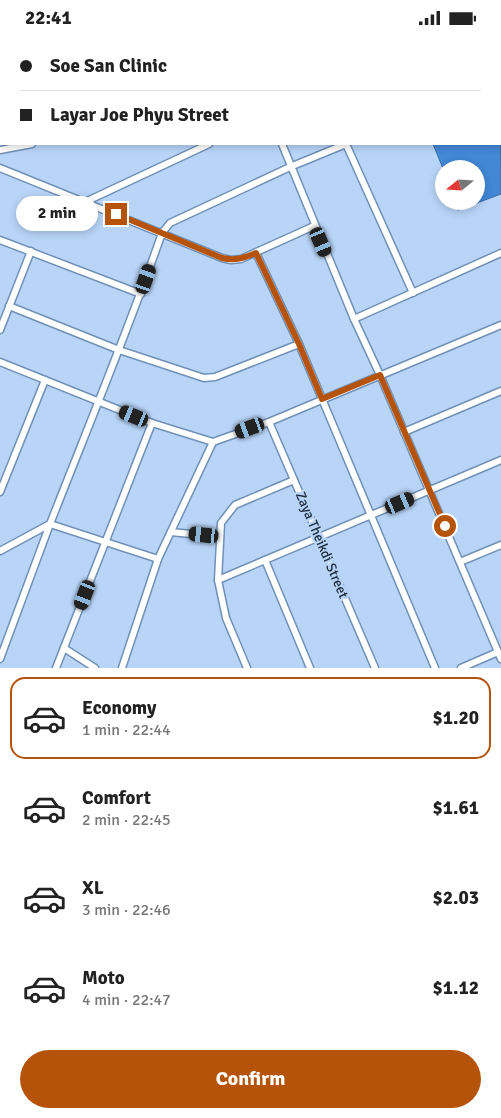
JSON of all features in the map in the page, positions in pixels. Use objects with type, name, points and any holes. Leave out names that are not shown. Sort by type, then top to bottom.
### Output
[{"type":"street","points":[[0,150],[27,145]]},
{"type":"street","points":[[85,202],[207,145]]},
{"type":"street","points":[[282,145],[314,226],[380,375],[501,659]]},
{"type":"street","points":[[0,659],[50,524],[141,294],[162,233],[170,223],[290,167],[344,145]]},
{"type":"street","points":[[346,145],[413,293]]},
{"type":"street","points":[[0,167],[222,258],[231,260],[241,259],[256,253],[314,226]]},
{"type":"street","points":[[0,240],[141,294]]},
{"type":"street","points":[[0,331],[31,251]]},
{"type":"street","points":[[256,253],[299,344],[435,668]]},
{"type":"street","points":[[354,319],[501,253]]},
{"type":"street","points":[[9,306],[119,350],[204,378],[215,377],[299,344]]},
{"type":"street","points":[[0,362],[152,423],[214,441],[269,422],[501,325]]},
{"type":"street","points":[[0,492],[45,380]]},
{"type":"street","points":[[404,432],[501,391]]},
{"type":"street","name":"Zaya Theikdi Street","points":[[269,422],[375,668]]},
{"type":"street","points":[[56,668],[152,423]]},
{"type":"street","points":[[122,668],[158,559],[214,441]]},
{"type":"street","points":[[218,580],[501,460]]},
{"type":"street","points":[[248,668],[226,618],[218,580],[221,523],[235,505],[294,480]]},
{"type":"street","points":[[0,551],[50,524],[158,559]]},
{"type":"street","points":[[171,532],[220,537]]},
{"type":"street","points":[[460,562],[501,545]]},
{"type":"street","points":[[265,560],[310,668]]},
{"type":"street","points":[[64,648],[95,668]]},
{"type":"street","points":[[461,668],[498,652]]},
{"type":"water","points":[[433,145],[500,145],[501,194],[485,200],[485,160],[440,160]]},
{"type":"route","points":[[116,214],[222,258],[231,260],[241,259],[256,253],[299,344],[322,399],[380,375],[445,526]]}]
